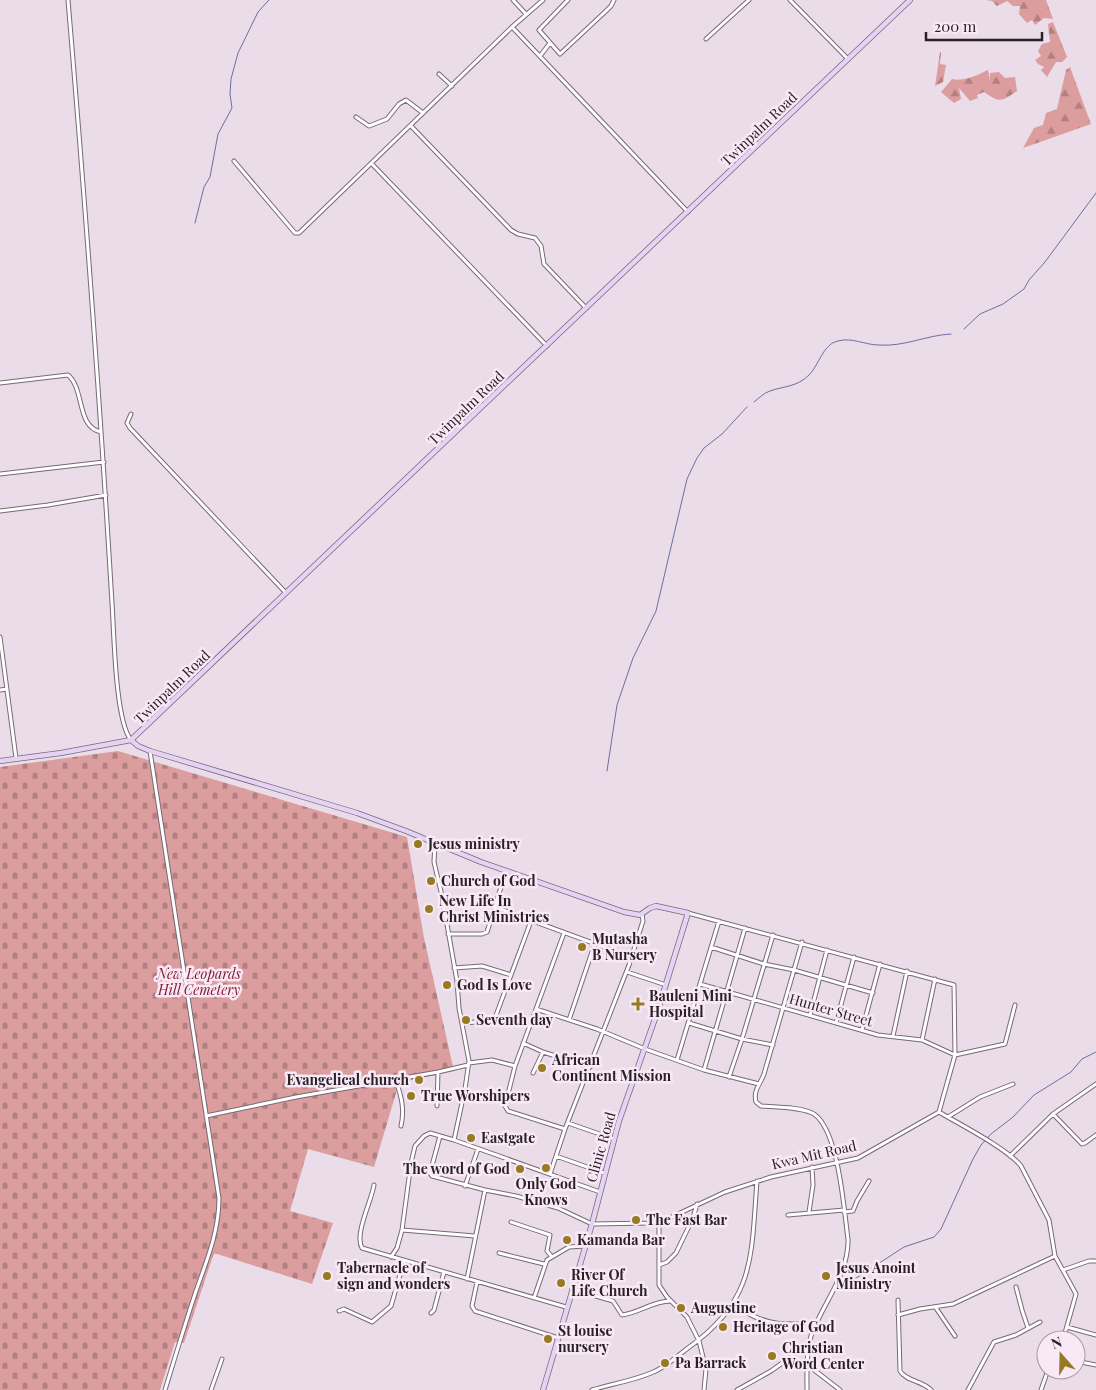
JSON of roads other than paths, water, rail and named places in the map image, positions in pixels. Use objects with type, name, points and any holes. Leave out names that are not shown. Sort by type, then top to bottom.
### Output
[{"type":"main road","name":"Twinpalm Road","points":[[0,761],[105,746],[131,740],[910,0]]},
{"type":"main road","points":[[131,740],[138,746],[150,751],[333,805],[506,871],[624,912],[640,915],[656,906],[688,913]]},
{"type":"main road","name":"Clinic Road","points":[[543,1390],[592,1224],[614,1140],[688,913]]},
{"type":"street","points":[[68,0],[104,462],[118,689],[126,734],[131,740]]},
{"type":"street","points":[[513,0],[526,14]]},
{"type":"street","points":[[234,160],[295,232],[299,233],[512,27],[543,0]]},
{"type":"street","points":[[568,0],[539,30],[560,54],[611,6],[614,0]]},
{"type":"street","points":[[706,39],[749,0]]},
{"type":"street","points":[[790,0],[849,60]]},
{"type":"street","points":[[512,27],[688,212]]},
{"type":"street","points":[[540,56],[550,43]]},
{"type":"street","points":[[440,74],[452,86]]},
{"type":"street","points":[[356,117],[369,126],[382,122],[399,104],[406,100],[423,114]]},
{"type":"street","points":[[411,126],[511,230],[518,234],[535,238],[541,246],[544,264],[586,309]]},
{"type":"street","points":[[372,164],[547,346]]},
{"type":"street","points":[[0,383],[68,375],[73,382],[89,425],[101,432]]},
{"type":"street","points":[[131,414],[127,423],[130,428],[286,594]]},
{"type":"street","points":[[0,474],[104,462]]},
{"type":"street","points":[[0,511],[106,495]]},
{"type":"street","points":[[0,638],[16,758]]},
{"type":"street","points":[[0,690],[7,689]]},
{"type":"street","points":[[150,751],[219,1198],[216,1229],[210,1252],[164,1390]]},
{"type":"street","points":[[435,843],[434,862],[442,896],[468,1064],[454,1140]]},
{"type":"street","points":[[448,934],[486,933],[490,928],[506,871]]},
{"type":"street","points":[[495,907],[631,958]]},
{"type":"street","points":[[688,913],[802,942],[954,985],[955,1055],[939,1112],[986,1140],[1010,1156],[1020,1166],[1048,1220],[1055,1256],[1076,1294],[1066,1330]]},
{"type":"street","points":[[550,1174],[565,1129],[627,972],[643,921],[642,914]]},
{"type":"street","points":[[462,1023],[493,1020],[531,920]]},
{"type":"street","points":[[678,1060],[719,921]]},
{"type":"street","points":[[704,1070],[745,928]]},
{"type":"street","points":[[564,932],[515,1066],[505,1104],[506,1109],[520,1116],[565,1129]]},
{"type":"street","points":[[729,1077],[773,936]]},
{"type":"street","points":[[802,942],[763,1078],[754,1096],[759,1105],[809,1112],[818,1118],[831,1143],[837,1163],[848,1251],[834,1291],[809,1344],[807,1390]]},
{"type":"street","points":[[569,1020],[595,943]]},
{"type":"street","points":[[711,948],[764,964],[794,970],[873,992]]},
{"type":"street","points":[[810,1015],[826,950]]},
{"type":"street","points":[[836,1023],[854,957]]},
{"type":"street","points":[[862,1030],[880,964]]},
{"type":"street","points":[[454,968],[482,966],[511,975]]},
{"type":"street","points":[[627,972],[666,985]]},
{"type":"street","points":[[893,1036],[907,972]]},
{"type":"street","points":[[922,1040],[935,979]]},
{"type":"street","name":"Hunter Street","points":[[700,984],[878,1035],[922,1040],[955,1055]]},
{"type":"street","points":[[955,1055],[1005,1044],[1015,1005]]},
{"type":"street","points":[[536,1008],[603,1031],[645,1049],[704,1070],[759,1084]]},
{"type":"street","points":[[689,1023],[742,1039],[773,1045]]},
{"type":"street","points":[[524,1043],[543,1052],[590,1067]]},
{"type":"street","points":[[533,1073],[543,1052]]},
{"type":"street","points":[[206,1116],[492,1060],[515,1066]]},
{"type":"street","points":[[437,1106],[438,1072]]},
{"type":"street","points":[[396,1080],[403,1109],[401,1126]]},
{"type":"street","points":[[948,1117],[980,1098],[1013,1084]]},
{"type":"street","points":[[1010,1156],[1053,1114],[1096,1084]]},
{"type":"street","name":"Kwa Mit Road","points":[[592,1224],[659,1222],[720,1194],[757,1181],[812,1167],[837,1163],[866,1154],[939,1112]]},
{"type":"street","points":[[1053,1114],[1082,1144],[1096,1135]]},
{"type":"street","points":[[568,1123],[614,1140]]},
{"type":"street","points":[[391,1257],[397,1248],[402,1230],[415,1146],[424,1136],[430,1133],[600,1192]]},
{"type":"street","points":[[440,1136],[431,1175],[465,1186],[516,1196],[558,1208],[592,1224]]},
{"type":"street","points":[[465,1186],[478,1149]]},
{"type":"street","points":[[556,1156],[604,1173]]},
{"type":"street","points":[[809,1212],[813,1185],[812,1167]]},
{"type":"street","points":[[788,1215],[809,1212],[812,1214],[853,1212],[858,1198],[869,1180]]},
{"type":"street","points":[[592,1390],[658,1370],[699,1341],[715,1326],[741,1290],[750,1260],[757,1181]]},
{"type":"street","points":[[374,1185],[361,1233],[360,1245],[365,1249],[566,1308]]},
{"type":"street","points":[[467,1279],[485,1190]]},
{"type":"street","points":[[659,1265],[667,1262],[676,1253],[693,1218],[697,1204]]},
{"type":"street","points":[[511,1222],[550,1235],[547,1251],[552,1256]]},
{"type":"street","points":[[659,1222],[659,1285],[670,1301],[687,1318],[699,1341],[706,1369],[704,1390]]},
{"type":"street","points":[[402,1230],[475,1236]]},
{"type":"street","points":[[534,1298],[544,1264],[552,1256],[569,1247],[584,1246]]},
{"type":"street","points":[[499,1253],[544,1264]]},
{"type":"street","points":[[898,1315],[920,1309],[948,1306],[1055,1256]]},
{"type":"street","points":[[339,1310],[344,1309],[372,1322],[391,1306],[404,1261]]},
{"type":"street","points":[[1063,1270],[1089,1261],[1096,1261]]},
{"type":"street","points":[[431,1313],[434,1310],[444,1272]]},
{"type":"street","points":[[477,1282],[472,1306],[474,1311],[558,1338]]},
{"type":"street","points":[[1016,1287],[1028,1328]]},
{"type":"street","points":[[572,1289],[613,1301],[622,1314],[647,1308],[659,1302],[670,1301]]},
{"type":"street","points":[[898,1300],[899,1366],[901,1373],[931,1390]]},
{"type":"street","points":[[732,1304],[751,1316],[771,1322],[817,1324]]},
{"type":"street","points":[[935,1308],[955,1336]]},
{"type":"street","points":[[968,1390],[994,1342],[1016,1335],[1040,1322]]},
{"type":"street","points":[[1067,1327],[1096,1335]]},
{"type":"street","points":[[737,1390],[771,1371],[809,1344]]},
{"type":"street","points":[[211,1390],[222,1359]]},
{"type":"street","points":[[808,1365],[840,1390]]},
{"type":"waterway","points":[[195,223],[204,187],[210,177],[218,134],[232,108],[230,94],[231,79],[238,53],[258,12],[269,0]]},
{"type":"waterway","points":[[964,329],[980,314],[1003,304],[1024,289],[1096,193]]},
{"type":"waterway","points":[[754,402],[768,392],[795,384],[804,379],[813,371],[829,346],[838,341],[848,340],[874,345],[888,345],[951,334]]},
{"type":"waterway","points":[[607,771],[617,705],[633,658],[656,611],[687,479],[704,448],[722,434],[747,407]]},
{"type":"waterway","points":[[847,1284],[904,1247],[934,1237],[941,1229],[981,1145],[991,1134],[1013,1117],[1034,1095],[1071,1072],[1082,1059],[1096,1052]]},
{"type":"place","name":"Jesus ministry","points":[[418,844]]},
{"type":"place","name":"Church of God","points":[[431,881]]},
{"type":"place","name":"New Life In Christ Ministries","points":[[429,909]]},
{"type":"place","name":"Mutasha B Nursery","points":[[582,947]]},
{"type":"place","name":"God Is Love","points":[[447,985]]},
{"type":"place","name":"Bauleni Mini Hospital","points":[[638,1004]]},
{"type":"place","name":"Seventh day","points":[[466,1020]]},
{"type":"place","name":"African Continent Mission","points":[[542,1068]]},
{"type":"place","name":"Evangelical church","points":[[419,1080]]},
{"type":"place","name":"True Worshipers","points":[[411,1096]]},
{"type":"place","name":"Eastgate","points":[[471,1138]]},
{"type":"place","name":"Only God Knows","points":[[546,1168]]},
{"type":"place","name":"The word of God","points":[[520,1169]]},
{"type":"place","name":"The Fast Bar","points":[[636,1220]]},
{"type":"place","name":"Kamanda Bar","points":[[567,1240]]},
{"type":"place","name":"Tabernacle of sign and wonders","points":[[327,1276]]},
{"type":"place","name":"Jesus Anoint Ministry","points":[[826,1276]]},
{"type":"place","name":"River Of Life Church","points":[[561,1283]]},
{"type":"place","name":"Augustine","points":[[681,1308]]},
{"type":"place","name":"Heritage of God","points":[[723,1327]]},
{"type":"place","name":"St louise nursery","points":[[548,1339]]},
{"type":"place","name":"Christian Word Center","points":[[772,1356]]},
{"type":"place","name":"Pa Barrack","points":[[665,1363]]},
{"type":"park label","name":"New Leopards Hill Cemetery","points":[[199,982]]}]
